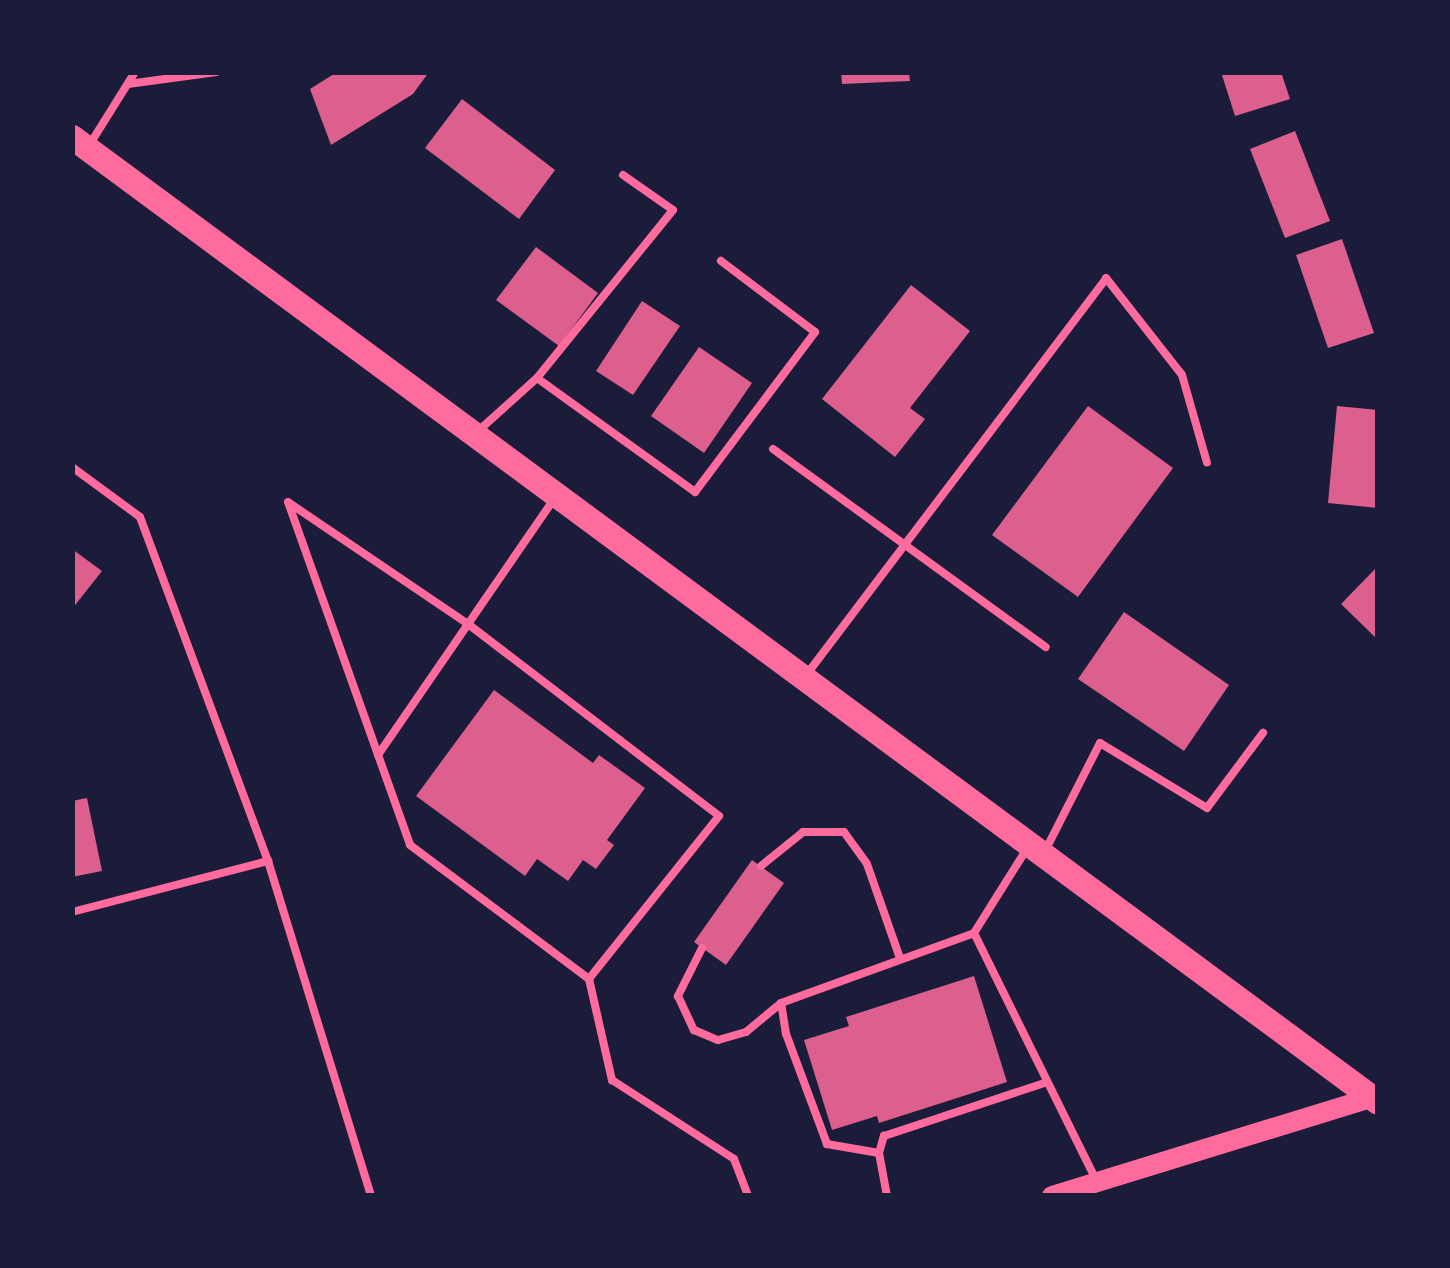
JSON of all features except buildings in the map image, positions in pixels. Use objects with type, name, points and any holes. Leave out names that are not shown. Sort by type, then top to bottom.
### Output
[{"type":"main road","points":[[80,143],[1376,1098]]},
{"type":"main road","points":[[1058,1195],[1376,1098]]},
{"type":"lane","points":[[80,143],[128,84],[132,72]]},
{"type":"lane","points":[[128,84],[216,72]]},
{"type":"lane","points":[[474,434],[538,378],[673,210],[623,175]]},
{"type":"lane","points":[[538,378],[695,492],[815,332],[722,261]]},
{"type":"lane","points":[[804,678],[1106,278],[1182,375],[1208,463]]},
{"type":"lane","points":[[772,449],[1046,648]]},
{"type":"lane","points":[[72,467],[140,517],[268,861],[371,1196]]},
{"type":"lane","points":[[378,755],[557,495]]},
{"type":"lane","points":[[588,979],[719,816],[468,624],[288,502],[410,844],[588,979],[612,1080],[734,1158],[748,1196]]},
{"type":"lane","points":[[702,948],[678,996],[694,1030],[718,1040],[746,1032],[781,1003],[974,933],[1036,850],[1100,743],[1207,808],[1263,734]]},
{"type":"lane","points":[[761,866],[803,832],[844,832],[867,864],[900,958]]},
{"type":"lane","points":[[72,912],[268,861]]},
{"type":"lane","points":[[974,933],[1044,1083],[1097,1182]]},
{"type":"lane","points":[[781,1003],[827,1144],[879,1153]]},
{"type":"lane","points":[[888,1196],[879,1153],[884,1136],[1044,1083]]}]
